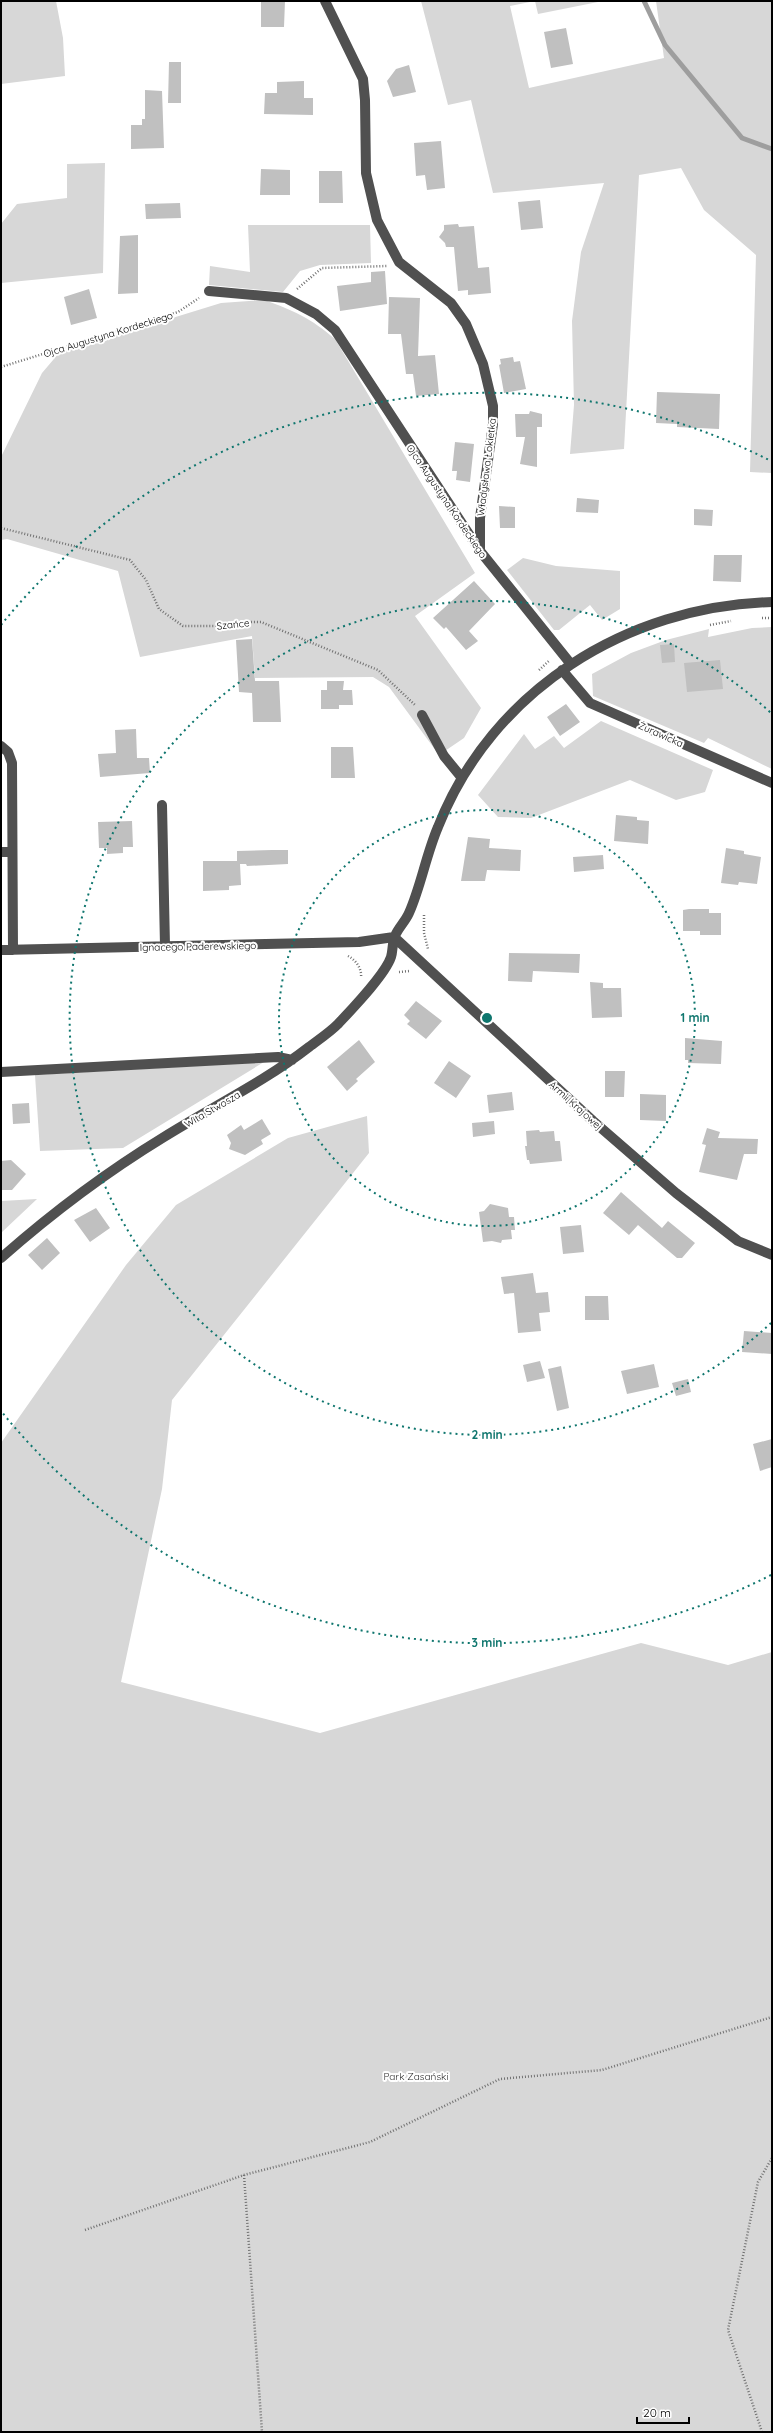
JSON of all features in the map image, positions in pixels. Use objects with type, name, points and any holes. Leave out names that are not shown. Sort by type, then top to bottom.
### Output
[{"type":"street","name":"Władysława Łokietka","points":[[325,1],[363,79],[365,100],[366,173],[377,220],[399,262],[451,303],[466,324],[483,364],[492,406],[493,424],[480,518],[480,551]]},
{"type":"street","points":[[209,291],[286,298]]},
{"type":"street","name":"Ojca Augustyna Kordeckiego","points":[[286,298],[316,314],[335,330],[480,551],[560,651],[566,666]]},
{"type":"street","points":[[394,937],[408,915],[438,826],[462,778],[476,756],[506,717],[531,694],[566,666],[596,647],[654,622],[692,611],[772,602]]},
{"type":"street","name":"Żurawicka","points":[[566,666],[590,703],[772,783]]},
{"type":"street","points":[[422,715],[444,756],[462,778]]},
{"type":"street","points":[[1,746],[8,752],[12,763],[13,950]]},
{"type":"street","points":[[162,805],[165,946]]},
{"type":"street","points":[[1,852],[12,852]]},
{"type":"street","name":"Ignacego Paderewskiego","points":[[1,950],[359,942],[394,937]]},
{"type":"street","name":"Wita Stwosza","points":[[1,1258],[52,1214],[107,1174],[292,1060],[336,1026],[361,998],[391,959],[394,937]]},
{"type":"street","name":"Armii Krajowej","points":[[394,937],[593,1121],[676,1193],[738,1241],[772,1255]]},
{"type":"street","points":[[1,1072],[278,1058],[292,1060]]},
{"type":"path","points":[[286,298],[322,268],[388,266],[399,262]]},
{"type":"path","name":"Ojca Augustyna Kordeckiego","points":[[1,367],[178,312],[209,291]]},
{"type":"path","name":"Szańce","points":[[1,528],[130,560],[146,580],[159,609],[183,626],[214,626],[237,622],[261,622],[378,670],[419,709],[422,715]]},
{"type":"path","points":[[761,618],[772,618]]},
{"type":"path","points":[[708,625],[737,621]]},
{"type":"path","points":[[535,674],[560,651]]},
{"type":"path","points":[[426,909],[424,933],[429,952]]},
{"type":"path","points":[[344,955],[355,961],[361,973],[360,982]]},
{"type":"path","points":[[393,975],[401,971],[409,971],[415,976]]},
{"type":"path","points":[[85,2230],[244,2175],[370,2142],[500,2079],[602,2070],[772,2017]]},
{"type":"path","points":[[762,2432],[728,2330],[758,2182],[772,2158]]},
{"type":"path","points":[[244,2175],[262,2432]]},
{"type":"green space","points":[[1,1],[56,1],[63,38],[65,76],[1,84]]},
{"type":"green space","points":[[421,1],[535,1],[510,6],[529,88],[664,58],[656,1],[772,1],[772,473],[750,472],[756,255],[704,210],[681,168],[639,175],[624,449],[570,454],[574,405],[572,321],[581,252],[604,183],[493,193],[471,100],[448,105]]},
{"type":"green space","points":[[535,1],[603,1],[538,14]]},
{"type":"green space","points":[[105,163],[103,273],[1,283],[1,224],[17,204],[67,198],[67,164]]},
{"type":"green space","points":[[248,225],[370,225],[371,263],[320,265],[300,271],[283,292],[209,285],[210,266],[250,272]]},
{"type":"green space","points":[[264,300],[302,316],[335,339],[475,573],[415,616],[481,708],[464,738],[439,755],[389,687],[373,677],[255,678],[252,636],[140,657],[118,571],[7,539],[1,540],[1,457],[42,373],[59,353],[221,303]]},
{"type":"green space","points":[[523,558],[556,566],[620,571],[620,609],[602,620],[590,605],[559,630],[554,630],[507,570]]},
{"type":"green space","points":[[772,627],[772,769],[708,738],[704,743],[593,696],[592,674],[631,653],[666,640],[709,629],[708,637],[752,628]]},
{"type":"green space","points":[[601,721],[713,770],[705,792],[676,800],[630,780],[531,818],[498,817],[478,795],[524,734],[535,749],[554,736],[564,748]]},
{"type":"green space","points":[[264,1062],[123,1148],[40,1151],[35,1075]]},
{"type":"green space","name":"Park Zasański","points":[[367,1116],[369,1153],[172,1400],[162,1489],[121,1682],[320,1733],[641,1643],[728,1665],[772,1652],[772,2432],[1,2432],[1,1443],[126,1265],[176,1205],[288,1138]]},
{"type":"green space","points":[[37,1199],[1,1233],[1,1201]]},
{"type":"building","points":[[285,1],[284,27],[261,27],[261,2]]},
{"type":"building","points":[[566,28],[573,64],[551,68],[544,32]]},
{"type":"building","points":[[169,62],[181,62],[181,103],[168,103]]},
{"type":"building","points":[[409,65],[416,92],[393,97],[387,81],[396,69]]},
{"type":"building","points":[[304,81],[304,98],[313,98],[313,115],[264,114],[265,93],[277,93],[277,82]]},
{"type":"building","points":[[145,90],[162,91],[164,148],[131,149],[131,125],[142,125],[142,119],[145,119]]},
{"type":"building","points":[[441,141],[445,188],[427,190],[425,175],[416,176],[414,143]]},
{"type":"building","points":[[261,169],[290,170],[290,195],[260,195]]},
{"type":"building","points":[[319,171],[342,171],[343,203],[319,203]]},
{"type":"building","points":[[540,200],[543,228],[521,230],[518,202]]},
{"type":"building","points":[[180,203],[181,218],[146,219],[145,204]]},
{"type":"building","points":[[458,224],[459,227],[474,226],[478,268],[489,267],[491,293],[468,295],[468,290],[458,291],[454,247],[446,247],[445,243],[439,237],[444,230],[444,225]]},
{"type":"building","points":[[138,235],[138,293],[118,294],[120,236]]},
{"type":"building","points":[[385,271],[387,304],[340,311],[337,286],[371,282],[371,272]]},
{"type":"building","points":[[89,289],[97,318],[71,325],[64,297]]},
{"type":"building","points":[[389,297],[420,298],[418,356],[435,355],[439,394],[416,396],[413,374],[406,374],[401,334],[388,334]]},
{"type":"building","points":[[513,357],[514,362],[520,361],[526,389],[504,393],[499,365],[501,364],[500,359]]},
{"type":"building","points":[[657,392],[720,394],[719,429],[677,427],[677,424],[656,423]]},
{"type":"building","points":[[530,411],[542,414],[542,427],[537,427],[537,467],[520,464],[525,437],[516,437],[515,414],[529,414]]},
{"type":"building","points":[[455,442],[474,444],[470,482],[456,480],[457,471],[452,471]]},
{"type":"building","points":[[577,498],[599,500],[598,513],[576,512]]},
{"type":"building","points":[[499,506],[515,507],[515,528],[500,528]]},
{"type":"building","points":[[694,509],[713,510],[712,526],[694,525]]},
{"type":"building","points":[[714,555],[742,555],[741,582],[713,581]]},
{"type":"building","points":[[474,581],[495,604],[469,631],[478,641],[466,650],[446,627],[444,629],[433,618]]},
{"type":"building","points":[[252,639],[255,681],[279,681],[281,722],[253,722],[252,693],[239,692],[236,640]]},
{"type":"building","points":[[674,644],[675,662],[662,663],[660,645]]},
{"type":"building","points":[[720,660],[723,689],[687,692],[684,663]]},
{"type":"building","points":[[327,681],[344,681],[343,690],[352,690],[353,705],[339,705],[339,709],[321,709],[321,690],[327,690]]},
{"type":"building","points":[[566,704],[580,722],[560,736],[547,717]]},
{"type":"building","points":[[136,729],[137,758],[149,758],[150,773],[100,777],[98,754],[116,753],[115,730]]},
{"type":"building","points":[[331,747],[353,747],[355,778],[331,778]]},
{"type":"building","points":[[616,815],[637,817],[637,820],[649,821],[648,844],[614,841]]},
{"type":"building","points":[[132,821],[133,847],[123,847],[123,853],[107,854],[107,848],[99,848],[98,822]]},
{"type":"building","points":[[468,837],[490,839],[489,848],[521,850],[520,871],[487,870],[485,881],[461,881]]},
{"type":"building","points":[[726,848],[744,851],[744,854],[761,857],[757,884],[739,882],[738,885],[721,883]]},
{"type":"building","points":[[288,850],[288,864],[247,866],[246,864],[240,864],[241,885],[229,886],[229,890],[203,891],[203,861],[237,861],[237,851]]},
{"type":"building","points":[[603,855],[604,869],[574,872],[573,857]]},
{"type":"building","points":[[709,909],[709,913],[721,913],[721,935],[700,935],[700,931],[683,931],[683,910]]},
{"type":"building","points":[[509,953],[580,954],[579,973],[533,971],[532,982],[508,981]]},
{"type":"building","points":[[590,982],[603,983],[603,988],[621,988],[622,1017],[592,1018]]},
{"type":"building","points":[[416,1001],[442,1021],[426,1039],[407,1024],[410,1021],[404,1015]]},
{"type":"building","points":[[685,1038],[722,1041],[721,1064],[688,1063],[688,1060],[685,1060]]},
{"type":"building","points":[[359,1040],[375,1062],[356,1079],[358,1081],[347,1091],[327,1067]]},
{"type":"building","points":[[449,1061],[471,1076],[456,1098],[434,1083]]},
{"type":"building","points":[[605,1071],[625,1071],[624,1097],[605,1097]]},
{"type":"building","points":[[512,1092],[514,1110],[489,1113],[487,1095]]},
{"type":"building","points":[[640,1094],[666,1095],[666,1121],[640,1120]]},
{"type":"building","points":[[29,1103],[30,1123],[13,1124],[12,1104]]},
{"type":"building","points":[[262,1119],[271,1134],[261,1140],[263,1144],[245,1155],[229,1149],[231,1143],[227,1135],[241,1125],[244,1130]]},
{"type":"building","points":[[494,1121],[495,1134],[473,1137],[472,1123]]},
{"type":"building","points":[[707,1128],[720,1132],[718,1138],[758,1139],[757,1154],[744,1154],[737,1180],[699,1172],[706,1145],[702,1144]]},
{"type":"building","points":[[539,1130],[540,1132],[554,1131],[555,1141],[560,1141],[562,1161],[530,1164],[529,1160],[527,1160],[525,1146],[527,1146],[526,1131]]},
{"type":"building","points":[[11,1160],[26,1174],[12,1190],[2,1190],[1,1161]]},
{"type":"building","points":[[621,1192],[662,1228],[668,1221],[695,1243],[682,1258],[677,1258],[638,1225],[629,1235],[603,1213]]},
{"type":"building","points":[[490,1204],[508,1208],[509,1217],[514,1217],[515,1230],[511,1230],[512,1239],[502,1240],[501,1243],[492,1241],[483,1242],[479,1212],[484,1211]]},
{"type":"building","points":[[96,1208],[110,1228],[90,1242],[74,1220]]},
{"type":"building","points":[[581,1225],[584,1252],[563,1254],[560,1227]]},
{"type":"building","points":[[47,1238],[60,1253],[42,1270],[28,1255]]},
{"type":"building","points":[[533,1273],[536,1293],[548,1292],[550,1312],[539,1313],[541,1331],[518,1333],[514,1293],[504,1294],[501,1277]]},
{"type":"building","points":[[585,1296],[608,1296],[609,1320],[585,1320]]},
{"type":"building","points":[[744,1331],[772,1333],[772,1354],[742,1352]]},
{"type":"building","points":[[540,1361],[545,1378],[527,1382],[523,1365]]},
{"type":"building","points":[[654,1364],[659,1387],[627,1394],[621,1371]]},
{"type":"building","points":[[561,1366],[569,1408],[557,1411],[548,1369]]},
{"type":"building","points":[[688,1379],[691,1392],[676,1396],[672,1383]]},
{"type":"building","points":[[772,1439],[772,1467],[760,1471],[753,1444]]},
{"type":"waterway","points":[[644,1],[665,45],[742,138],[772,149]]}]
